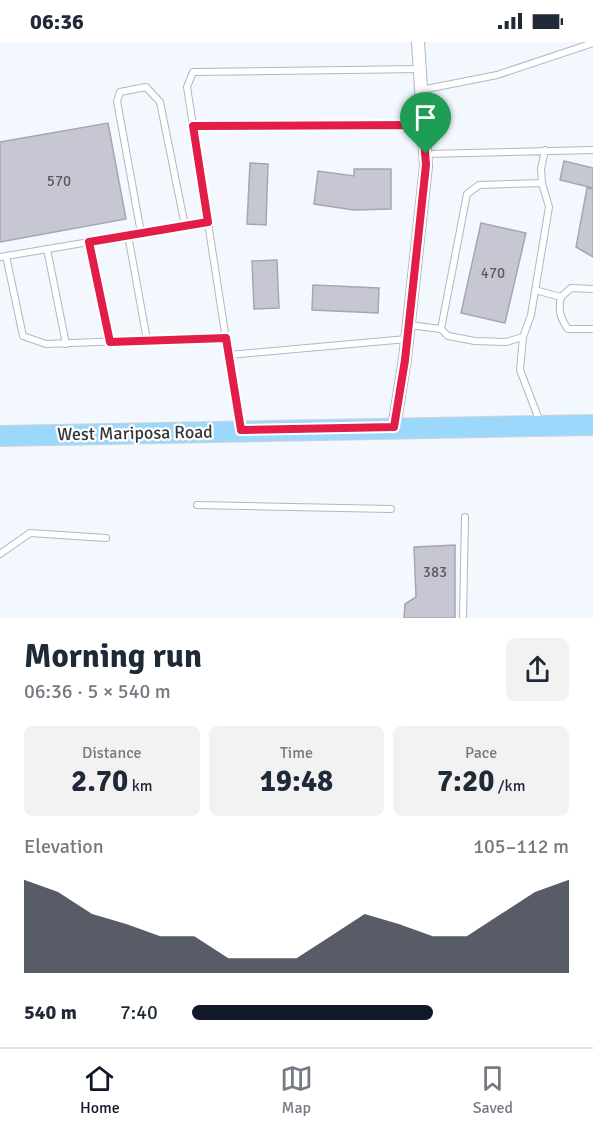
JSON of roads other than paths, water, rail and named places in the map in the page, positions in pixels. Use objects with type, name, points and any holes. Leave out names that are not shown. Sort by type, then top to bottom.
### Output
[{"type":"main road","name":"West Mariposa Road","points":[[0,436],[593,425]]},
{"type":"street","points":[[394,427],[409,325],[426,154],[418,42]]},
{"type":"lane","points":[[421,90],[497,75],[593,43]]},
{"type":"lane","points":[[241,430],[187,87],[193,72],[420,69]]},
{"type":"lane","points":[[141,233],[117,101],[120,92],[146,87],[160,102],[185,226]]},
{"type":"lane","points":[[193,126],[423,125]]},
{"type":"lane","points":[[542,426],[520,370],[523,337],[531,315],[549,207],[542,183],[541,169],[545,150]]},
{"type":"lane","points":[[426,154],[593,150]]},
{"type":"lane","points":[[441,329],[445,295],[467,194],[478,185],[542,183]]},
{"type":"lane","points":[[208,222],[3,256],[23,336],[46,344],[226,338]]},
{"type":"lane","points":[[128,235],[147,340]]},
{"type":"lane","points":[[89,242],[110,342]]},
{"type":"lane","points":[[47,249],[66,344]]},
{"type":"lane","points":[[593,289],[571,288],[561,297],[559,308],[562,321],[568,329],[593,329]]},
{"type":"lane","points":[[535,290],[561,297]]},
{"type":"lane","points":[[409,325],[441,329],[448,336],[475,341],[506,342],[523,337]]},
{"type":"lane","points":[[229,355],[407,339]]},
{"type":"lane","points":[[196,505],[391,509]]},
{"type":"lane","points":[[464,618],[465,517]]},
{"type":"lane","points":[[0,554],[30,533],[106,538]]}]
